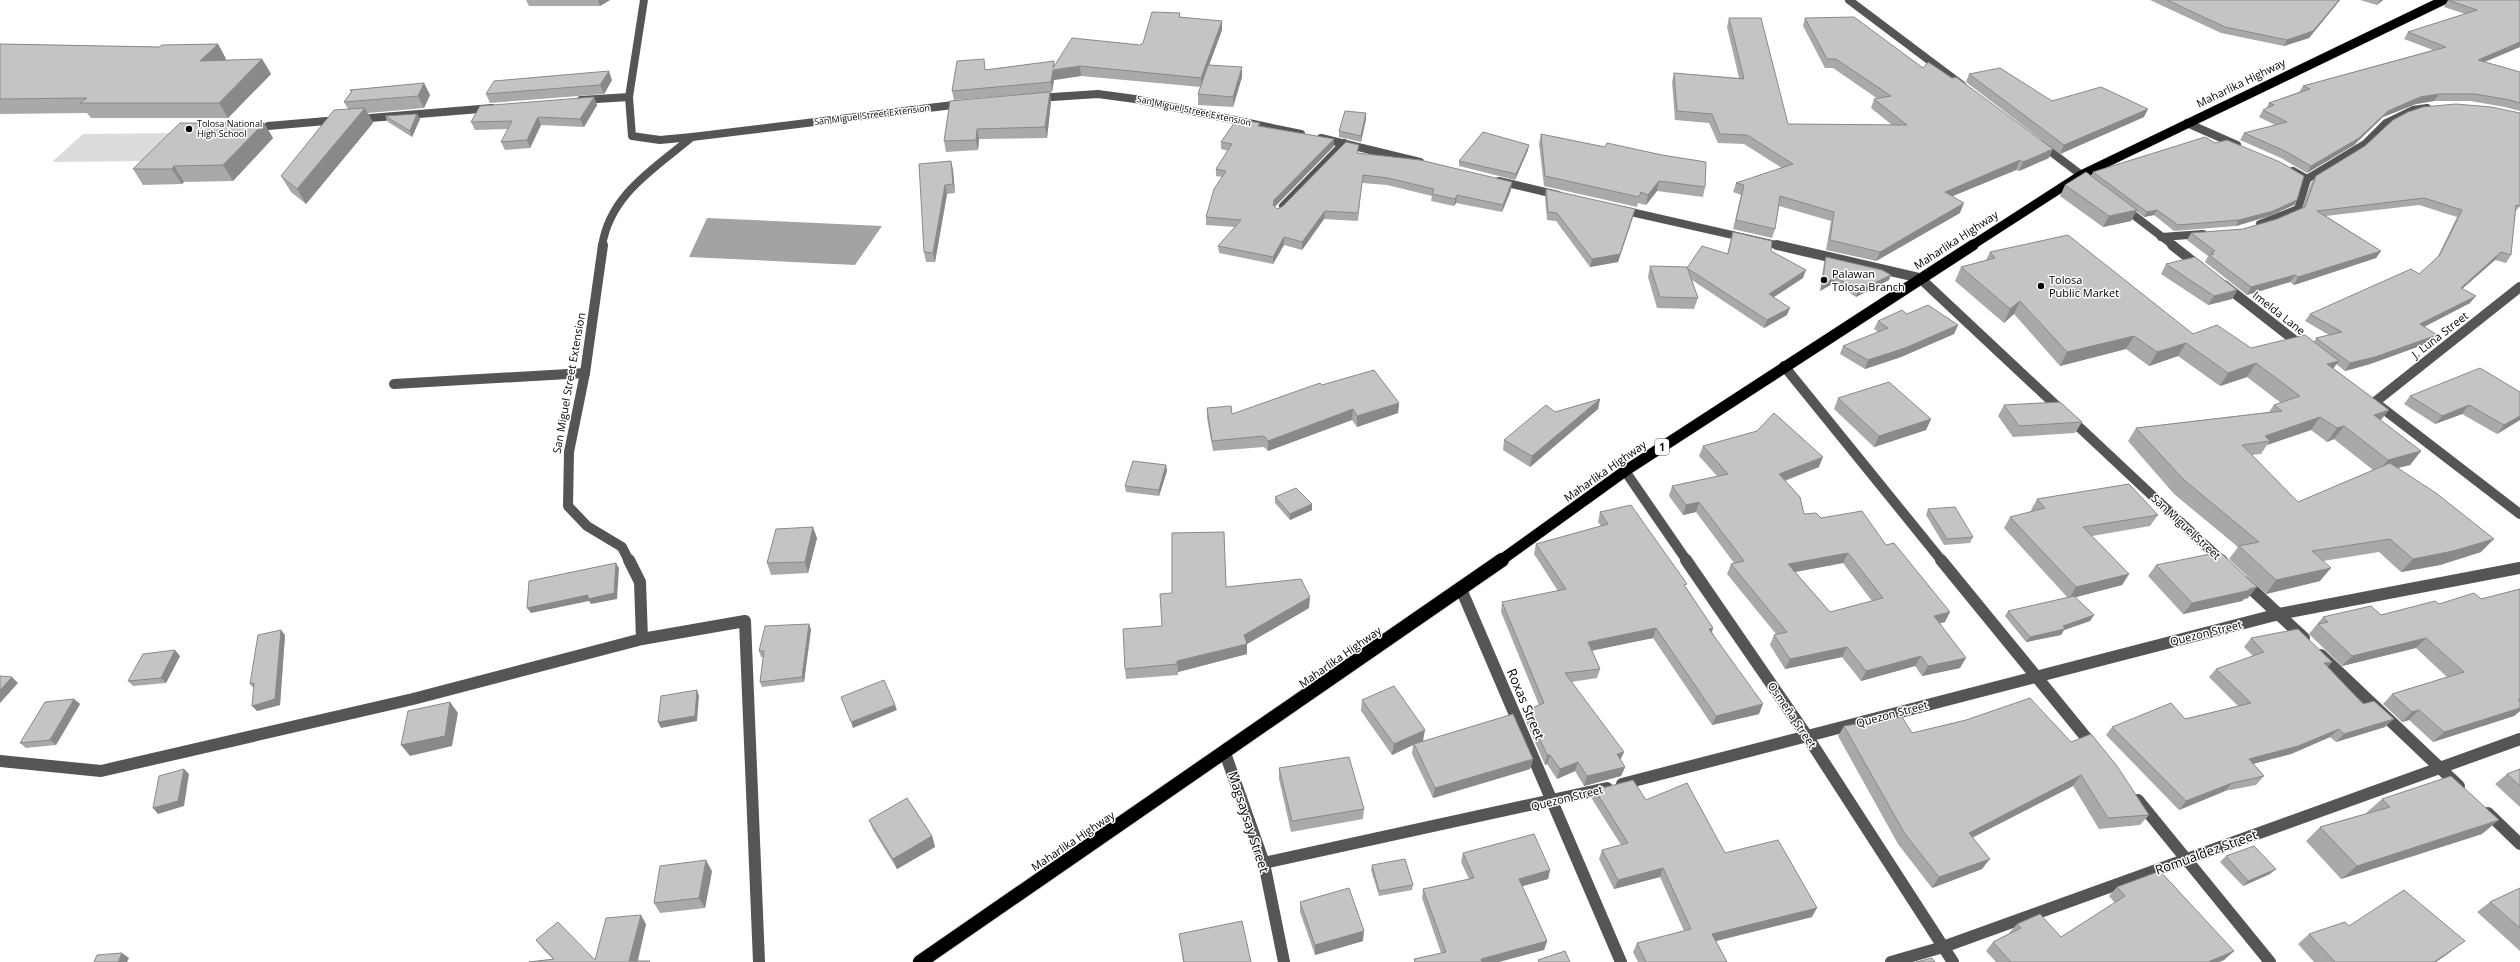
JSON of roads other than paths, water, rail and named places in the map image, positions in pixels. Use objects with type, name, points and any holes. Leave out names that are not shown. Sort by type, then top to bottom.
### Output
[{"type":"highway","name":"Maharlika Highway","points":[[920,962],[1461,589],[1625,471],[1784,366],[2081,175],[2444,0]]},
{"type":"street","points":[[574,101],[629,96],[644,0]]},
{"type":"street","points":[[1849,0],[1968,90]]},
{"type":"street","name":"San Miguel Street Extension","points":[[1031,98],[1098,94],[1135,99],[1344,143],[1427,163]]},
{"type":"street","name":"San Miguel Street Extension","points":[[629,96],[632,136],[660,140],[970,104]]},
{"type":"street","points":[[268,126],[503,107]]},
{"type":"street","points":[[2251,227],[2298,208],[2307,180],[2365,144],[2386,123],[2413,110],[2435,107]]},
{"type":"street","points":[[2188,123],[2244,148]]},
{"type":"street","name":"San Miguel Street Extension","points":[[642,639],[640,582],[622,547],[587,526],[568,506],[569,452],[585,373],[606,228],[624,194],[692,137]]},
{"type":"street","points":[[2037,142],[2094,184]]},
{"type":"street","points":[[1278,211],[1344,143]]},
{"type":"street","points":[[2285,167],[2307,180]]},
{"type":"street","points":[[1487,178],[1564,196]]},
{"type":"street","points":[[2118,203],[2205,271]]},
{"type":"street","points":[[1610,207],[1920,278]]},
{"type":"street","points":[[2161,237],[2214,233]]},
{"type":"street","name":"San Miguel Street","points":[[1920,278],[2279,614],[2468,795]]},
{"type":"street","name":"Imelda Lane","points":[[2218,280],[2312,354]]},
{"type":"street","name":"J. Luna Street","points":[[2520,287],[2371,400],[2520,514]]},
{"type":"street","points":[[1784,366],[2101,756]]},
{"type":"street","points":[[394,384],[585,373]]},
{"type":"street","name":"Osmeña Street","points":[[1625,471],[1807,736],[1953,962]]},
{"type":"street","name":"Quezon Street","points":[[1264,863],[1551,802],[2279,614],[2520,568]]},
{"type":"street","name":"Roxas Street","points":[[1461,589],[1551,802],[1621,962]]},
{"type":"street","points":[[0,761],[101,771],[414,699],[642,639],[746,621],[759,962]]},
{"type":"street","name":"Romualdez Street","points":[[1891,962],[1943,947],[2520,739]]},
{"type":"street","name":"Magsaysay Street","points":[[1225,753],[1264,863],[1284,962]]},
{"type":"street","points":[[2131,792],[2270,962]]},
{"type":"street","points":[[2480,806],[2520,844]]},
{"type":"place","name":"Tolosa National High School","points":[[189,129]]},
{"type":"place","name":"Palawan Tolosa Branch","points":[[1824,280]]},
{"type":"place","name":"Tolosa Public Market","points":[[2041,286]]}]
